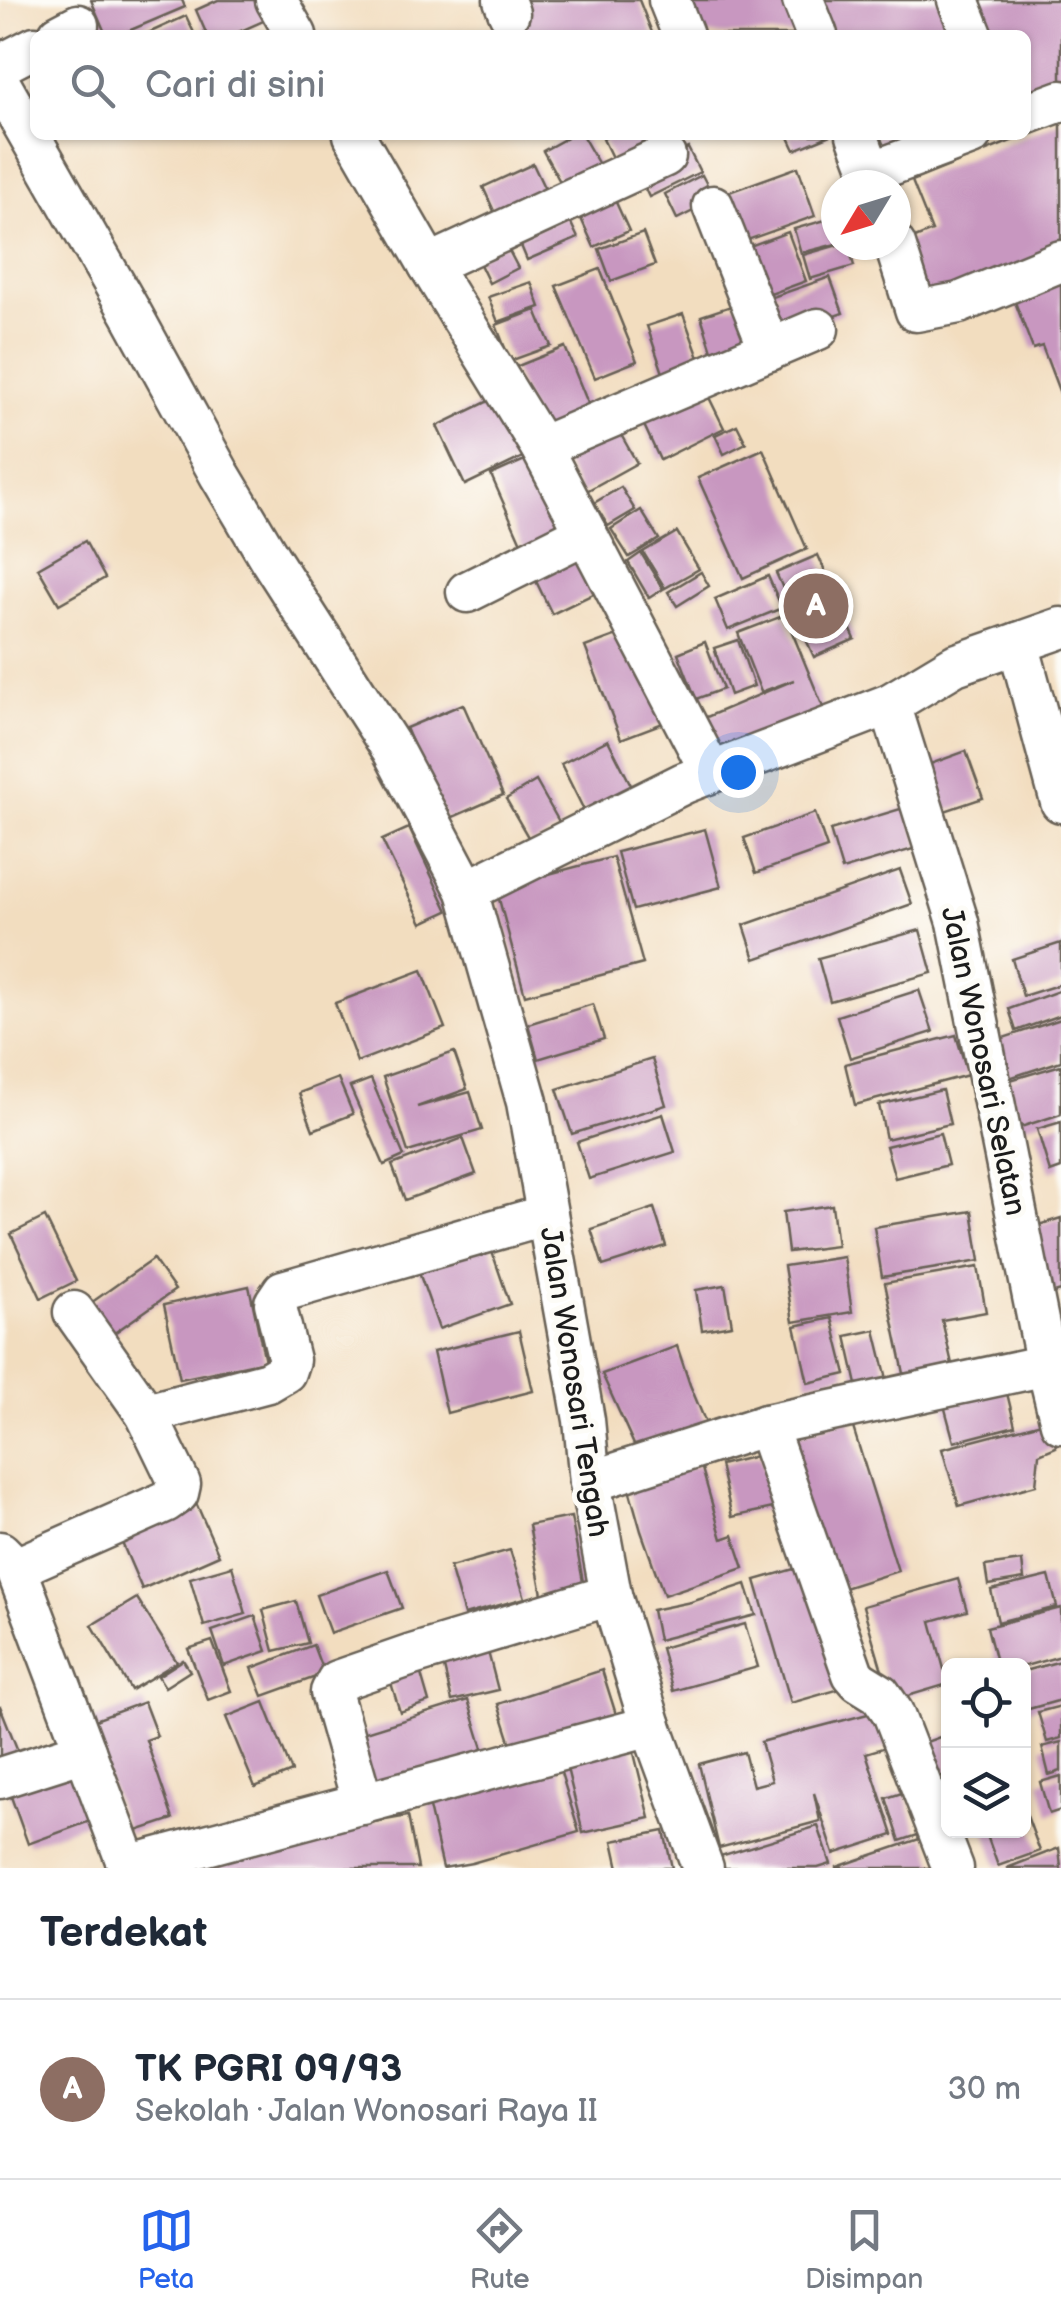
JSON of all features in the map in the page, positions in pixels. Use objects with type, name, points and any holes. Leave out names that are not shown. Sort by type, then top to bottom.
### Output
[{"type":"street","points":[[276,0],[293,30]]},
{"type":"street","points":[[670,0],[681,30]]},
{"type":"street","points":[[803,0],[815,30]]},
{"type":"street","points":[[958,0],[970,30]]},
{"type":"street","points":[[0,65],[30,50]]},
{"type":"street","name":"Jalan Wonosari Tengah","points":[[0,84],[30,136]]},
{"type":"street","points":[[1031,112],[1061,102]]},
{"type":"street","name":"Jalan Wonosari Tengah","points":[[32,140],[220,476],[392,748],[466,891],[528,1102],[611,1595],[651,1726],[702,1868]]},
{"type":"street","points":[[357,140],[541,447],[711,772]]},
{"type":"street","points":[[859,140],[871,170]]},
{"type":"street","points":[[894,170],[960,140]]},
{"type":"street","points":[[430,265],[666,156]]},
{"type":"street","points":[[713,206],[770,350]]},
{"type":"street","points":[[900,260],[916,310],[959,303],[1061,261]]},
{"type":"street","points":[[541,447],[818,329]]},
{"type":"street","points":[[467,592],[586,533]]},
{"type":"street","points":[[466,891],[684,783],[890,704],[955,665],[1061,628]]},
{"type":"street","points":[[1018,642],[1061,802]]},
{"type":"street","name":"Jalan Wonosari Selatan","points":[[890,704],[958,922],[1054,1364],[1061,1423]]},
{"type":"street","points":[[146,1414],[268,1382],[285,1372],[290,1360],[276,1303],[283,1291],[547,1215]]},
{"type":"street","points":[[74,1312],[146,1414],[180,1484],[178,1492],[165,1502],[8,1560],[129,1867],[651,1726]]},
{"type":"street","points":[[590,1482],[766,1424],[1054,1364]]},
{"type":"street","points":[[766,1424],[853,1674],[880,1694],[893,1713],[953,1868]]},
{"type":"street","points":[[363,1804],[331,1692],[337,1681],[611,1595]]},
{"type":"street","points":[[0,1778],[85,1750]]},
{"type":"building","points":[[91,0],[182,0],[185,7],[131,30],[104,30]]},
{"type":"building","points":[[218,0],[259,0],[268,19],[243,30],[205,30],[196,10]]},
{"type":"building","points":[[513,0],[639,0],[651,30],[525,30]]},
{"type":"building","points":[[676,0],[790,0],[803,30],[689,30]]},
{"type":"building","points":[[815,0],[940,0],[953,30],[829,30]]},
{"type":"building","points":[[981,0],[1061,0],[1061,85],[1031,97],[1031,30],[980,30],[970,5]]},
{"type":"building","points":[[186,16],[193,30],[155,30]]},
{"type":"building","points":[[1061,121],[1061,251],[927,304],[910,260],[911,240],[932,231],[912,181],[1014,140],[1031,140],[1031,133]]},
{"type":"building","points":[[563,140],[585,140],[605,175],[568,196],[543,151]]},
{"type":"building","points":[[603,140],[650,140],[658,157],[620,174]]},
{"type":"building","points":[[790,140],[819,140],[795,150]]},
{"type":"building","points":[[876,140],[933,140],[885,161]]},
{"type":"building","points":[[688,148],[700,172],[649,197],[638,174]]},
{"type":"building","points":[[533,164],[550,200],[500,224],[483,187]]},
{"type":"building","points":[[798,167],[815,216],[739,243],[721,195]]},
{"type":"building","points":[[702,175],[715,200],[677,219],[665,194]]},
{"type":"building","points":[[609,187],[629,231],[594,247],[574,203]]},
{"type":"building","points":[[567,215],[578,238],[527,260],[517,236]]},
{"type":"building","points":[[821,221],[821,248],[801,253],[794,229]]},
{"type":"building","points":[[788,232],[806,281],[757,299],[739,250]]},
{"type":"building","points":[[643,233],[655,265],[611,281],[599,249]]},
{"type":"building","points":[[505,243],[518,268],[489,283],[477,258]]},
{"type":"building","points":[[821,250],[821,260],[852,260],[854,266],[810,279],[803,255]]},
{"type":"building","points":[[600,269],[637,361],[595,378],[556,286]]},
{"type":"building","points":[[1061,269],[1061,396],[1042,346],[1033,349],[1010,289]]},
{"type":"building","points":[[830,277],[843,313],[774,337],[761,301]]},
{"type":"building","points":[[531,282],[540,307],[498,322],[488,297]]},
{"type":"building","points":[[740,303],[752,341],[713,354],[701,316]]},
{"type":"building","points":[[536,310],[551,346],[510,361],[496,325]]},
{"type":"building","points":[[683,314],[702,366],[665,379],[647,326]]},
{"type":"building","points":[[565,347],[592,413],[539,434],[513,368]]},
{"type":"building","points":[[702,383],[724,428],[660,460],[638,412]]},
{"type":"building","points":[[499,396],[527,455],[465,485],[437,426]]},
{"type":"building","points":[[737,425],[746,443],[724,454],[715,435]]},
{"type":"building","points":[[616,426],[637,463],[581,494],[561,456]]},
{"type":"building","points":[[763,449],[807,549],[743,578],[698,478]]},
{"type":"building","points":[[536,455],[571,534],[526,554],[491,475]]},
{"type":"building","points":[[621,487],[635,510],[608,526],[594,503]]},
{"type":"building","points":[[641,510],[659,539],[629,557],[611,529]]},
{"type":"building","points":[[677,532],[699,569],[665,588],[643,552]]},
{"type":"building","points":[[85,541],[105,578],[59,604],[38,568]]},
{"type":"building","points":[[587,553],[604,589],[552,614],[535,579]]},
{"type":"building","points":[[641,553],[663,589],[649,598],[628,562]]},
{"type":"building","points":[[818,555],[855,639],[814,657],[776,573]]},
{"type":"building","points":[[701,572],[709,586],[677,606],[668,592]]},
{"type":"building","points":[[768,576],[782,608],[728,630],[715,599]]},
{"type":"building","points":[[785,615],[825,712],[718,756],[702,719],[794,680],[761,692],[738,633]]},
{"type":"building","points":[[636,628],[671,720],[621,739],[585,647]]},
{"type":"building","points":[[738,640],[754,686],[730,695],[714,648]]},
{"type":"building","points":[[705,642],[723,689],[696,699],[678,653]]},
{"type":"building","points":[[463,704],[503,795],[446,820],[406,728]]},
{"type":"building","points":[[608,740],[633,789],[585,812],[561,764]]},
{"type":"building","points":[[966,751],[983,798],[939,813],[922,767]]},
{"type":"building","points":[[536,781],[562,827],[532,844],[506,799]]},
{"type":"building","points":[[907,807],[920,847],[842,870],[830,830]]},
{"type":"building","points":[[815,813],[827,848],[756,873],[744,838]]},
{"type":"building","points":[[409,828],[448,911],[422,923],[382,840]]},
{"type":"building","points":[[705,829],[721,887],[633,910],[617,852]]},
{"type":"building","points":[[613,857],[643,964],[525,995],[496,888]]},
{"type":"building","points":[[900,870],[912,904],[755,959],[744,925]]},
{"type":"building","points":[[920,930],[932,973],[830,1001],[818,958]]},
{"type":"building","points":[[1061,943],[1061,984],[1023,996],[1012,959]]},
{"type":"building","points":[[422,970],[445,1028],[357,1062],[335,1003]]},
{"type":"building","points":[[919,990],[933,1032],[850,1058],[837,1016]]},
{"type":"building","points":[[1061,990],[1061,1015],[1016,1031],[1009,1009]]},
{"type":"building","points":[[593,1004],[604,1039],[538,1059],[528,1024]]},
{"type":"building","points":[[1061,1019],[1061,1061],[1009,1078],[997,1040]]},
{"type":"building","points":[[956,1035],[968,1075],[855,1105],[845,1064]]},
{"type":"building","points":[[454,1052],[467,1089],[417,1107],[470,1092],[482,1130],[408,1152],[383,1077]]},
{"type":"building","points":[[652,1059],[666,1105],[572,1134],[557,1089]]},
{"type":"building","points":[[1061,1065],[1061,1114],[1021,1127],[1007,1081]]},
{"type":"building","points":[[338,1078],[353,1114],[313,1130],[299,1093]]},
{"type":"building","points":[[371,1079],[404,1156],[384,1165],[350,1087]]},
{"type":"building","points":[[942,1090],[950,1124],[886,1139],[879,1105]]},
{"type":"building","points":[[663,1114],[675,1152],[589,1179],[577,1142]]},
{"type":"building","points":[[1061,1122],[1061,1168],[1050,1172],[1037,1129]]},
{"type":"building","points":[[940,1133],[948,1165],[895,1178],[886,1146]]},
{"type":"building","points":[[463,1138],[476,1174],[405,1200],[392,1165]]},
{"type":"building","points":[[832,1205],[837,1246],[788,1252],[783,1212]]},
{"type":"building","points":[[654,1208],[666,1246],[603,1266],[591,1229]]},
{"type":"building","points":[[972,1211],[980,1261],[882,1277],[874,1227]]},
{"type":"building","points":[[45,1217],[76,1281],[41,1298],[11,1234]]},
{"type":"building","points":[[1061,1218],[1061,1291],[1051,1294],[1032,1227]]},
{"type":"building","points":[[488,1240],[510,1304],[439,1329],[416,1264]]},
{"type":"building","points":[[844,1257],[852,1312],[793,1322],[784,1266]]},
{"type":"building","points":[[153,1259],[175,1290],[110,1336],[88,1305]]},
{"type":"building","points":[[978,1267],[986,1312],[942,1320],[954,1373],[906,1383],[885,1283]]},
{"type":"building","points":[[725,1285],[732,1325],[702,1330],[696,1290]]},
{"type":"building","points":[[249,1286],[265,1361],[180,1379],[164,1305]]},
{"type":"building","points":[[832,1318],[846,1374],[808,1383],[795,1326]]},
{"type":"building","points":[[875,1330],[888,1383],[858,1389],[846,1336]]},
{"type":"building","points":[[519,1331],[533,1391],[447,1413],[433,1352]]},
{"type":"building","points":[[677,1346],[708,1428],[640,1458],[602,1374]]},
{"type":"building","points":[[1006,1389],[1015,1426],[954,1442],[944,1405]]},
{"type":"building","points":[[850,1418],[898,1571],[838,1590],[777,1441]]},
{"type":"building","points":[[1049,1421],[1056,1447],[1039,1454],[1036,1485],[959,1506],[942,1449]]},
{"type":"building","points":[[760,1455],[773,1508],[732,1517],[720,1465]]},
{"type":"building","points":[[701,1465],[722,1539],[733,1535],[744,1568],[664,1595],[628,1485]]},
{"type":"building","points":[[193,1496],[219,1555],[142,1589],[116,1529]]},
{"type":"building","points":[[571,1517],[586,1598],[544,1605],[529,1525]]},
{"type":"building","points":[[510,1550],[525,1598],[464,1615],[450,1567]]},
{"type":"building","points":[[1022,1561],[1024,1579],[988,1585],[985,1566]]},
{"type":"building","points":[[808,1565],[844,1688],[791,1703],[755,1580]]},
{"type":"building","points":[[232,1566],[246,1614],[204,1626],[190,1578]]},
{"type":"building","points":[[388,1570],[402,1608],[330,1633],[316,1595]]},
{"type":"building","points":[[1049,1576],[1057,1607],[998,1622],[991,1590]]},
{"type":"building","points":[[958,1579],[967,1611],[931,1621],[941,1658],[941,1686],[891,1701],[863,1606]]},
{"type":"building","points":[[746,1584],[756,1615],[658,1640],[652,1610]]},
{"type":"building","points":[[137,1598],[177,1662],[131,1690],[92,1625]]},
{"type":"building","points":[[296,1601],[308,1643],[274,1651],[263,1610]]},
{"type":"building","points":[[1061,1608],[1061,1656],[1031,1664],[1031,1658],[995,1658],[987,1627]]},
{"type":"building","points":[[255,1616],[267,1651],[224,1666],[212,1631]]},
{"type":"building","points":[[745,1624],[758,1667],[673,1691],[661,1648]]},
{"type":"building","points":[[212,1641],[231,1691],[208,1700],[188,1649]]},
{"type":"building","points":[[486,1644],[498,1690],[452,1701],[441,1655]]},
{"type":"building","points":[[313,1645],[324,1674],[263,1696],[252,1668]]},
{"type":"building","points":[[183,1660],[190,1671],[165,1687],[158,1676]]},
{"type":"building","points":[[1061,1661],[1061,1700],[1031,1708],[1031,1669]]},
{"type":"building","points":[[418,1664],[429,1702],[400,1712],[388,1673]]},
{"type":"building","points":[[602,1670],[619,1724],[515,1757],[498,1704]]},
{"type":"building","points":[[468,1700],[486,1758],[367,1796],[349,1737]]},
{"type":"building","points":[[144,1702],[157,1736],[146,1740],[173,1819],[128,1834],[87,1723]]},
{"type":"building","points":[[264,1702],[292,1772],[255,1787],[226,1717]]},
{"type":"building","points":[[0,1706],[22,1761],[0,1769]]},
{"type":"building","points":[[1061,1706],[1061,1738],[1047,1742],[1038,1712]]},
{"type":"building","points":[[883,1710],[893,1745],[866,1753],[893,1835],[834,1854],[814,1793],[820,1821],[719,1848],[699,1764],[744,1752],[753,1786],[772,1781],[761,1742]]},
{"type":"building","points":[[941,1737],[941,1776],[930,1780],[918,1745]]},
{"type":"building","points":[[1061,1742],[1061,1771],[1049,1775],[1042,1747]]},
{"type":"building","points":[[632,1745],[650,1818],[583,1833],[565,1760]]},
{"type":"building","points":[[559,1766],[579,1832],[443,1868],[428,1803]]},
{"type":"building","points":[[74,1767],[93,1820],[28,1844],[9,1791]]},
{"type":"building","points":[[1061,1776],[1061,1810],[1049,1814],[1040,1782]]},
{"type":"building","points":[[905,1792],[918,1835],[900,1841],[886,1798]]},
{"type":"building","points":[[408,1816],[418,1868],[172,1868],[307,1834]]},
{"type":"building","points":[[818,1826],[831,1864],[818,1868],[721,1868],[717,1857]]},
{"type":"building","points":[[1031,1827],[1040,1851],[998,1866],[988,1838],[1031,1838]]},
{"type":"building","points":[[664,1831],[672,1868],[619,1868],[613,1841]]},
{"type":"building","points":[[925,1837],[937,1868],[837,1868],[837,1867]]},
{"type":"building","points":[[1059,1848],[1061,1868],[1007,1868]]},
{"type":"place","name":"TK PGRI 09/93","points":[[816,606]]}]
